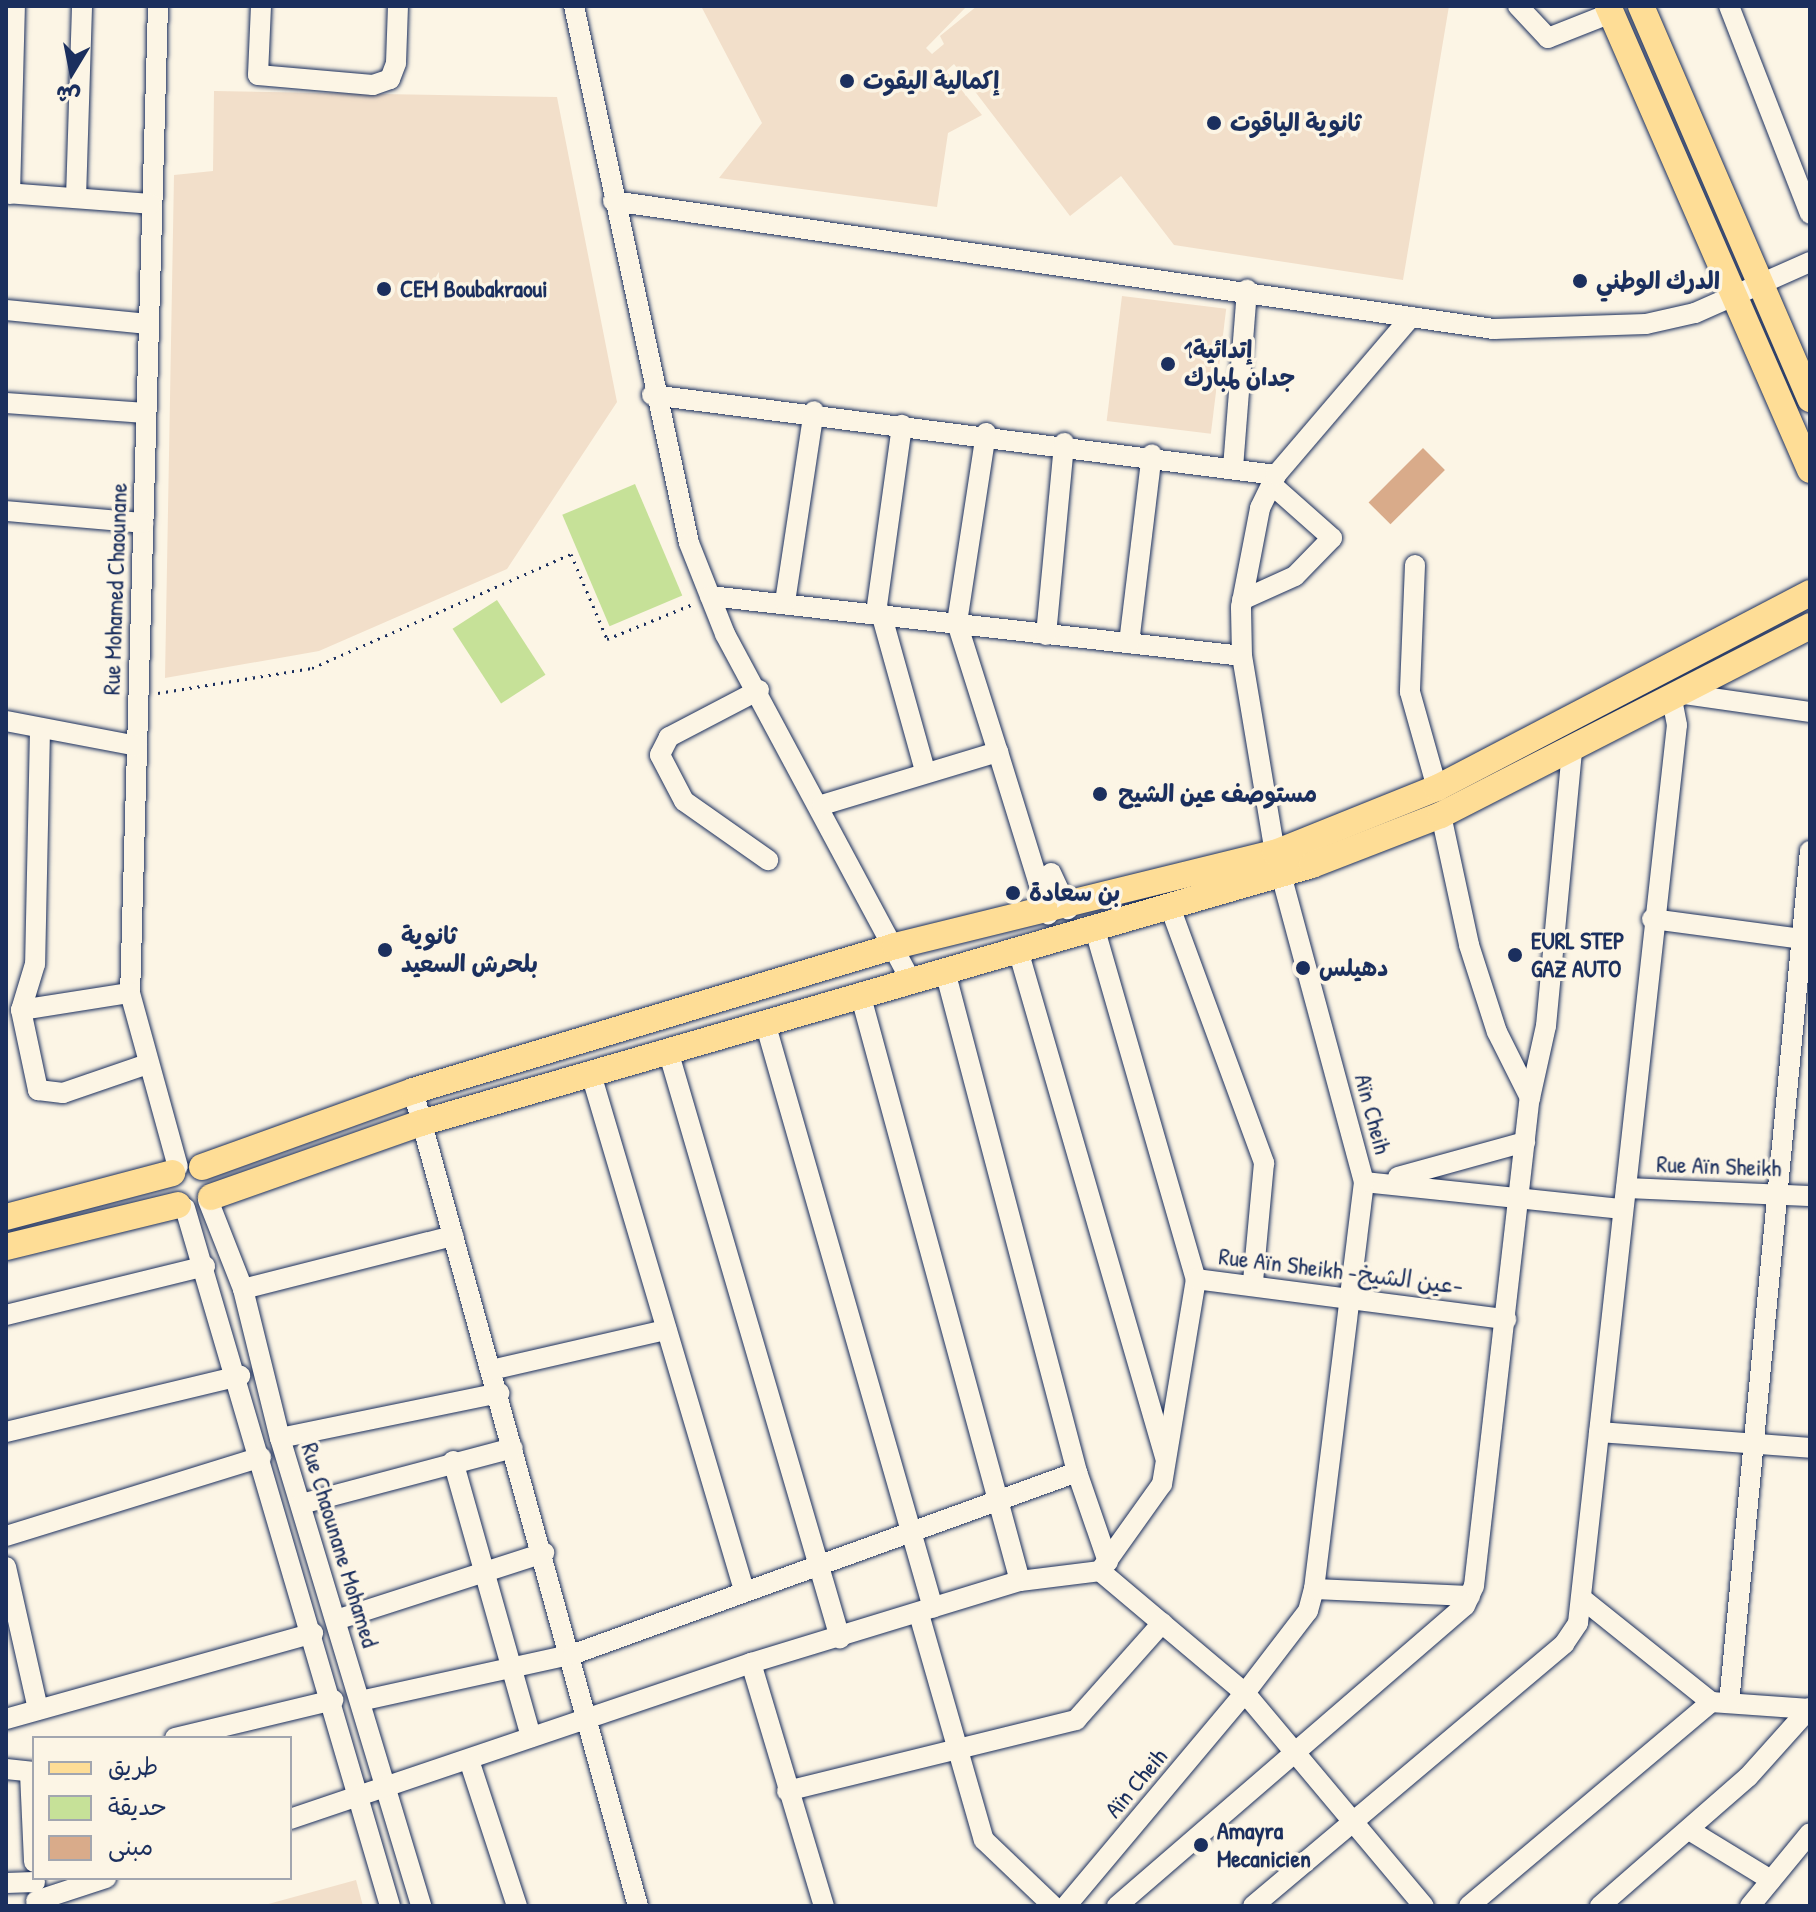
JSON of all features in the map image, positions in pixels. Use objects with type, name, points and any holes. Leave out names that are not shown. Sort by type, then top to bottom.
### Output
[{"type":"main road","points":[[1641,6],[1750,290],[1810,470]]},
{"type":"main road","points":[[1609,9],[1750,290],[1810,399]]},
{"type":"main road","points":[[6,1247],[195,1202],[421,1123],[669,1054],[1170,907],[1278,864],[1437,788],[1810,593]]},
{"type":"main road","points":[[6,1217],[184,1169],[413,1091],[895,946],[1278,864],[1441,815],[1678,697],[1810,626]]},
{"type":"main road","points":[[184,1169],[211,1177],[195,1202]]},
{"type":"main road","points":[[184,1169],[168,1190],[195,1202]]},
{"type":"street","points":[[15,6],[8,193],[151,204]]},
{"type":"street","points":[[76,198],[82,6]]},
{"type":"street","name":"Rue Mohamed Chaounane","points":[[158,6],[130,993],[145,1065],[184,1169]]},
{"type":"street","points":[[261,6],[258,75],[373,85],[390,79],[396,63],[398,6]]},
{"type":"street","points":[[574,6],[652,395],[689,543],[710,596],[822,805],[911,981]]},
{"type":"street","points":[[1518,6],[1548,38],[1609,9]]},
{"type":"street","points":[[1729,6],[1810,214]]},
{"type":"street","points":[[613,201],[1247,290],[1494,329],[1618,326],[1695,313],[1810,262]]},
{"type":"street","points":[[1233,468],[1247,290]]},
{"type":"street","points":[[6,310],[148,324]]},
{"type":"street","points":[[1274,480],[1411,317]]},
{"type":"street","points":[[652,395],[814,411],[902,425],[1152,454],[1233,468],[1274,480],[1332,538],[1295,576],[1242,600]]},
{"type":"street","points":[[6,417],[6,403],[146,413]]},
{"type":"street","points":[[785,602],[814,411]]},
{"type":"street","points":[[902,425],[878,613],[925,771]]},
{"type":"street","points":[[986,433],[957,623],[998,752],[1058,911]]},
{"type":"street","points":[[1046,635],[1064,443]]},
{"type":"street","points":[[1129,643],[1152,454]]},
{"type":"street","name":"Aïn Cheih","points":[[1066,1906],[1245,1693],[1308,1611],[1314,1589],[1347,1297],[1364,1182],[1278,864],[1242,656],[1242,600],[1274,480]]},
{"type":"street","points":[[6,511],[143,523]]},
{"type":"street","points":[[1415,565],[1410,692],[1437,788]]},
{"type":"street","points":[[710,596],[785,602],[1242,656]]},
{"type":"street","points":[[759,690],[669,737],[660,755],[684,801],[768,860]]},
{"type":"street","points":[[1253,1906],[1564,1644],[1585,1601],[1599,1432],[1678,697],[1810,712]]},
{"type":"street","points":[[6,721],[40,730],[137,746]]},
{"type":"street","points":[[40,730],[35,964],[21,1010],[38,1090],[47,1094],[145,1065]]},
{"type":"street","points":[[1117,1906],[1470,1596],[1506,1319],[1530,1098],[1546,1026],[1572,750]]},
{"type":"street","points":[[822,805],[925,771],[998,752]]},
{"type":"street","points":[[1441,815],[1469,945],[1497,1032],[1530,1098]]},
{"type":"street","points":[[1469,1906],[1720,1703],[1753,1446],[1810,851]]},
{"type":"street","points":[[1051,873],[1058,911]]},
{"type":"street","points":[[1170,907],[1264,1163],[1253,1282]]},
{"type":"street","points":[[1652,919],[1801,939]]},
{"type":"street","points":[[1095,930],[1196,1279]]},
{"type":"street","points":[[1018,950],[1167,1464]]},
{"type":"street","points":[[945,971],[1104,1567],[1162,1623],[1245,1693],[1424,1906]]},
{"type":"street","points":[[21,1010],[130,993]]},
{"type":"street","points":[[861,997],[1020,1581]]},
{"type":"street","points":[[766,1026],[912,1527],[926,1611],[958,1755],[990,1850],[1053,1906]]},
{"type":"street","points":[[669,1054],[840,1638]]},
{"type":"street","points":[[591,1074],[744,1590]]},
{"type":"street","points":[[413,1091],[574,1654],[638,1906]]},
{"type":"street","points":[[1388,1179],[1525,1142]]},
{"type":"street","name":"Aïn Cheih","points":[[1364,1182],[1388,1179],[1518,1199],[1625,1199]]},
{"type":"street","name":"Rue Aïn Sheikh","points":[[1625,1199],[1777,1193],[1810,1196]]},
{"type":"street","name":"Rue Chaounane Mohamed","points":[[195,1202],[205,1266],[240,1376],[390,1906]]},
{"type":"street","name":"Rue Chaounane Mohamed","points":[[195,1202],[243,1289],[280,1438],[421,1906]]},
{"type":"street","points":[[243,1289],[453,1236]]},
{"type":"street","points":[[6,1315],[205,1266]]},
{"type":"street","name":"Rue Aïn Sheikh -عين الشيخ-","points":[[1104,1567],[1144,1518],[1167,1464],[1196,1279],[1253,1282],[1506,1319]]},
{"type":"street","points":[[491,1370],[666,1330]]},
{"type":"street","points":[[6,1432],[240,1376]]},
{"type":"street","points":[[280,1438],[499,1393]]},
{"type":"street","points":[[1599,1432],[1810,1448]]},
{"type":"street","points":[[301,1504],[453,1461],[513,1448]]},
{"type":"street","points":[[6,1536],[261,1457]]},
{"type":"street","points":[[453,1461],[531,1737]]},
{"type":"street","points":[[360,1701],[512,1664],[574,1654],[912,1527],[1077,1472]]},
{"type":"street","points":[[336,1620],[484,1569],[544,1553]]},
{"type":"street","points":[[6,1567],[38,1709]]},
{"type":"street","points":[[292,1818],[531,1737],[590,1721],[751,1663],[1020,1581],[1104,1567]]},
{"type":"street","points":[[1314,1589],[1470,1596]]},
{"type":"street","points":[[1585,1601],[1720,1703],[1810,1709]]},
{"type":"street","points":[[787,1791],[958,1755],[1076,1720],[1162,1623]]},
{"type":"street","points":[[6,1719],[313,1633]]},
{"type":"street","points":[[751,1663],[824,1906]]},
{"type":"street","points":[[185,1736],[333,1700]]},
{"type":"street","points":[[1600,1906],[1623,1900],[1810,1709]]},
{"type":"street","points":[[469,1760],[517,1906]]},
{"type":"street","points":[[6,1769],[32,1772]]},
{"type":"street","points":[[1689,1830],[1771,1880]]},
{"type":"street","points":[[1750,1906],[1810,1833]]},
{"type":"street","points":[[6,1883],[35,1886],[88,1880]]},
{"type":"path","points":[[139,696],[312,668],[571,554],[607,639],[710,596]]},
{"type":"shaded area","name":"ثانوية الياقوت","points":[[701,6],[967,6],[926,48],[932,54],[944,44],[940,36],[977,6],[1449,6],[1403,280],[1174,245],[1121,176],[1070,216],[954,64],[946,71],[982,115],[948,133],[937,207],[719,178],[762,123]]},
{"type":"shaded area","name":"CEM Boubakraoui","points":[[214,91],[557,97],[617,402],[507,569],[319,651],[165,678],[174,175],[213,171]]},
{"type":"shaded area","name":"1إتدائية جدان لمبارك","points":[[1122,296],[1226,309],[1211,434],[1107,421]]},
{"type":"shaded area","points":[[356,1880],[363,1906],[261,1906]]},
{"type":"green space","points":[[635,484],[682,595],[610,626],[562,515]]},
{"type":"green space","points":[[497,600],[545,675],[501,704],[453,629]]},
{"type":"building","points":[[1423,448],[1445,470],[1390,524],[1369,502]]},
{"type":"place","name":"إكمالية اليقوت","points":[[847,81]]},
{"type":"place","name":"ثانوية الياقوت","points":[[1214,123]]},
{"type":"place","name":"الدرك الوطني","points":[[1580,281]]},
{"type":"place","name":"CEM Boubakraoui","points":[[384,289]]},
{"type":"place","name":"1إتدائية جدان لمبارك","points":[[1168,364]]},
{"type":"place","name":"مستوصف عين الشيح","points":[[1100,794]]},
{"type":"place","name":"بن سعادة","points":[[1013,893]]},
{"type":"place","name":"ثانوية بلحرش السعيد","points":[[385,950]]},
{"type":"place","name":"EURL STEP GAZ AUTO","points":[[1515,955]]},
{"type":"place","name":"دهيلس","points":[[1303,968]]},
{"type":"place","name":"Amayra Mecanicien","points":[[1201,1845]]}]
